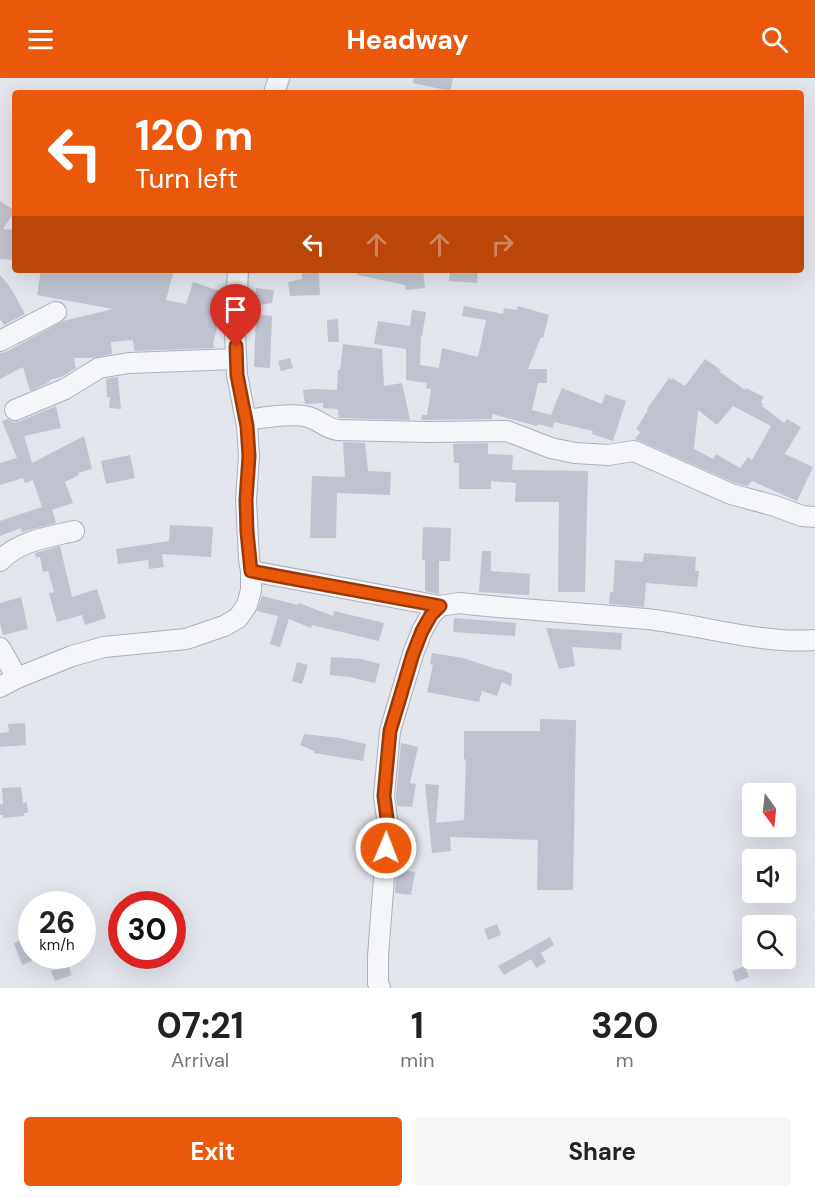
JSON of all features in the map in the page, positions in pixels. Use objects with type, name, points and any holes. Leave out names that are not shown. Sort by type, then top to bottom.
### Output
[{"type":"street","points":[[0,648],[9,683],[72,656],[104,647],[186,639],[224,626],[238,618],[247,605],[251,590],[246,500],[249,456],[246,421],[237,375],[235,334],[237,273]]},
{"type":"street","points":[[0,341],[57,312]]},
{"type":"street","points":[[15,410],[65,389],[99,368],[112,365],[236,359]]},
{"type":"street","points":[[246,421],[297,415],[307,416],[329,429],[338,430],[507,431],[551,448],[574,453],[608,455],[634,452],[731,494],[802,516],[815,517]]},
{"type":"street","points":[[0,561],[14,548],[74,531]]},
{"type":"street","points":[[251,571],[440,606],[459,603],[648,620],[745,635],[796,641],[815,640]]},
{"type":"street","points":[[380,988],[378,956],[388,826],[384,796],[390,731],[422,631],[431,615],[440,606]]},
{"type":"building","points":[[414,78],[453,78],[450,90],[413,83]]},
{"type":"building","points":[[0,201],[12,209],[12,216],[3,229],[12,230],[12,260],[0,259]]},
{"type":"building","points":[[41,273],[173,273],[166,300],[186,304],[193,282],[223,292],[225,285],[224,310],[222,309],[213,343],[214,348],[134,351],[133,340],[111,342],[112,354],[93,358],[74,358],[76,368],[30,391],[23,367],[0,379],[0,353],[6,352],[63,321],[113,309],[37,295]]},
{"type":"building","points":[[302,273],[319,273],[320,295],[290,296],[288,282],[302,279]]},
{"type":"building","points":[[357,273],[423,273],[425,288],[406,290],[405,285],[357,275]]},
{"type":"building","points":[[450,273],[478,273],[477,283],[449,281]]},
{"type":"building","points":[[0,275],[10,287],[25,314],[4,325],[0,319]]},
{"type":"building","points":[[256,288],[274,290],[272,303],[254,306]]},
{"type":"building","points":[[464,306],[503,314],[504,308],[517,310],[518,306],[549,315],[543,338],[541,337],[528,369],[547,369],[547,383],[538,383],[532,410],[551,415],[562,388],[602,404],[605,394],[626,401],[613,441],[592,434],[593,431],[554,422],[553,428],[538,424],[537,426],[492,414],[492,419],[421,420],[422,415],[427,415],[431,389],[426,388],[427,383],[406,380],[406,349],[374,344],[378,321],[410,326],[412,310],[426,312],[421,335],[420,365],[439,368],[442,348],[478,357],[486,320],[462,316]]},
{"type":"building","points":[[256,314],[272,316],[270,368],[254,367]]},
{"type":"building","points":[[338,319],[339,342],[328,342],[327,320]]},
{"type":"building","points":[[343,344],[382,349],[384,386],[402,383],[410,420],[339,418],[338,409],[323,408],[323,403],[305,404],[303,390],[337,390]]},
{"type":"building","points":[[290,358],[293,368],[281,371],[278,361]]},
{"type":"building","points":[[705,359],[745,390],[746,388],[764,397],[761,402],[762,406],[784,423],[787,419],[801,427],[785,454],[813,467],[797,501],[752,481],[748,486],[735,483],[635,439],[640,432],[636,429],[647,409],[669,378],[685,386]],"holes":[[[733,406],[771,426],[752,460],[748,457],[740,468],[716,454],[713,459],[694,449],[698,410],[717,425]]]},
{"type":"building","points":[[118,377],[121,409],[109,408],[110,397],[107,397],[106,379]]},
{"type":"building","points":[[56,406],[61,428],[24,436],[32,463],[84,436],[92,469],[78,473],[79,475],[65,482],[73,503],[52,510],[56,523],[22,532],[21,528],[0,536],[0,521],[42,507],[33,480],[25,483],[23,478],[0,485],[0,463],[17,458],[2,421],[7,419],[13,422],[20,421]]},
{"type":"building","points":[[343,442],[365,443],[368,471],[391,472],[390,495],[337,493],[336,538],[310,538],[312,476],[345,477]]},
{"type":"building","points":[[488,443],[488,454],[513,455],[512,470],[588,471],[585,592],[558,592],[559,502],[515,502],[516,483],[491,481],[491,489],[459,489],[459,463],[454,463],[453,444]]},
{"type":"building","points":[[130,455],[135,478],[106,484],[101,461]]},
{"type":"building","points":[[170,525],[213,527],[211,557],[162,554],[164,567],[149,569],[148,560],[118,564],[116,549],[169,541]]},
{"type":"building","points":[[423,527],[451,528],[450,561],[439,561],[439,594],[425,591],[425,560],[422,560]]},
{"type":"building","points":[[60,546],[72,597],[97,589],[106,618],[85,625],[82,615],[57,622],[49,593],[54,592],[48,571],[43,572],[40,557],[36,558],[35,553]]},
{"type":"building","points":[[482,551],[491,551],[491,571],[530,574],[529,595],[479,592]]},
{"type":"building","points":[[644,553],[696,557],[695,571],[699,571],[697,587],[646,583],[644,607],[609,604],[610,592],[613,592],[615,560],[643,562]]},
{"type":"building","points":[[262,596],[298,605],[299,603],[333,616],[334,611],[384,623],[379,641],[312,625],[311,628],[289,619],[280,647],[270,644],[278,616],[257,611]]},
{"type":"building","points":[[21,597],[28,629],[3,635],[0,624],[0,603]]},
{"type":"building","points":[[454,618],[516,623],[515,636],[453,632]]},
{"type":"building","points":[[546,628],[622,633],[621,650],[572,647],[575,666],[559,669]]},
{"type":"building","points":[[432,653],[463,658],[512,674],[511,686],[502,682],[497,696],[482,691],[479,702],[427,692],[433,665],[430,664]]},
{"type":"building","points":[[331,657],[361,659],[380,664],[375,683],[330,675]]},
{"type":"building","points":[[297,662],[308,665],[302,684],[292,681]]},
{"type":"building","points":[[540,719],[576,720],[573,890],[537,890],[538,840],[450,837],[451,851],[432,853],[425,784],[439,785],[436,823],[464,820],[466,760],[464,759],[464,731],[540,731]]},
{"type":"building","points":[[25,723],[26,745],[0,747],[0,733],[9,732],[8,724]]},
{"type":"building","points":[[304,734],[366,744],[363,761],[314,753],[300,745]]},
{"type":"building","points":[[401,743],[418,747],[410,783],[416,784],[412,807],[397,806]]},
{"type":"building","points":[[21,787],[23,803],[27,802],[28,813],[24,813],[24,816],[3,818],[3,815],[0,815],[0,804],[3,804],[2,788]]},
{"type":"building","points":[[397,869],[415,872],[411,895],[395,893]]},
{"type":"building","points":[[497,924],[501,935],[488,940],[484,929]]},
{"type":"building","points":[[550,937],[554,945],[541,953],[546,962],[536,968],[531,959],[504,975],[498,966]]},
{"type":"building","points":[[18,941],[18,954],[14,943]]},
{"type":"building","points":[[742,967],[746,969],[749,977],[736,982],[732,971]]},
{"type":"building","points":[[70,969],[72,975],[55,981],[51,971]]},
{"type":"route","points":[[236,346],[237,375],[247,426],[249,456],[246,500],[251,571],[440,606],[431,615],[422,631],[390,731],[384,796],[388,826],[386,848]]}]
